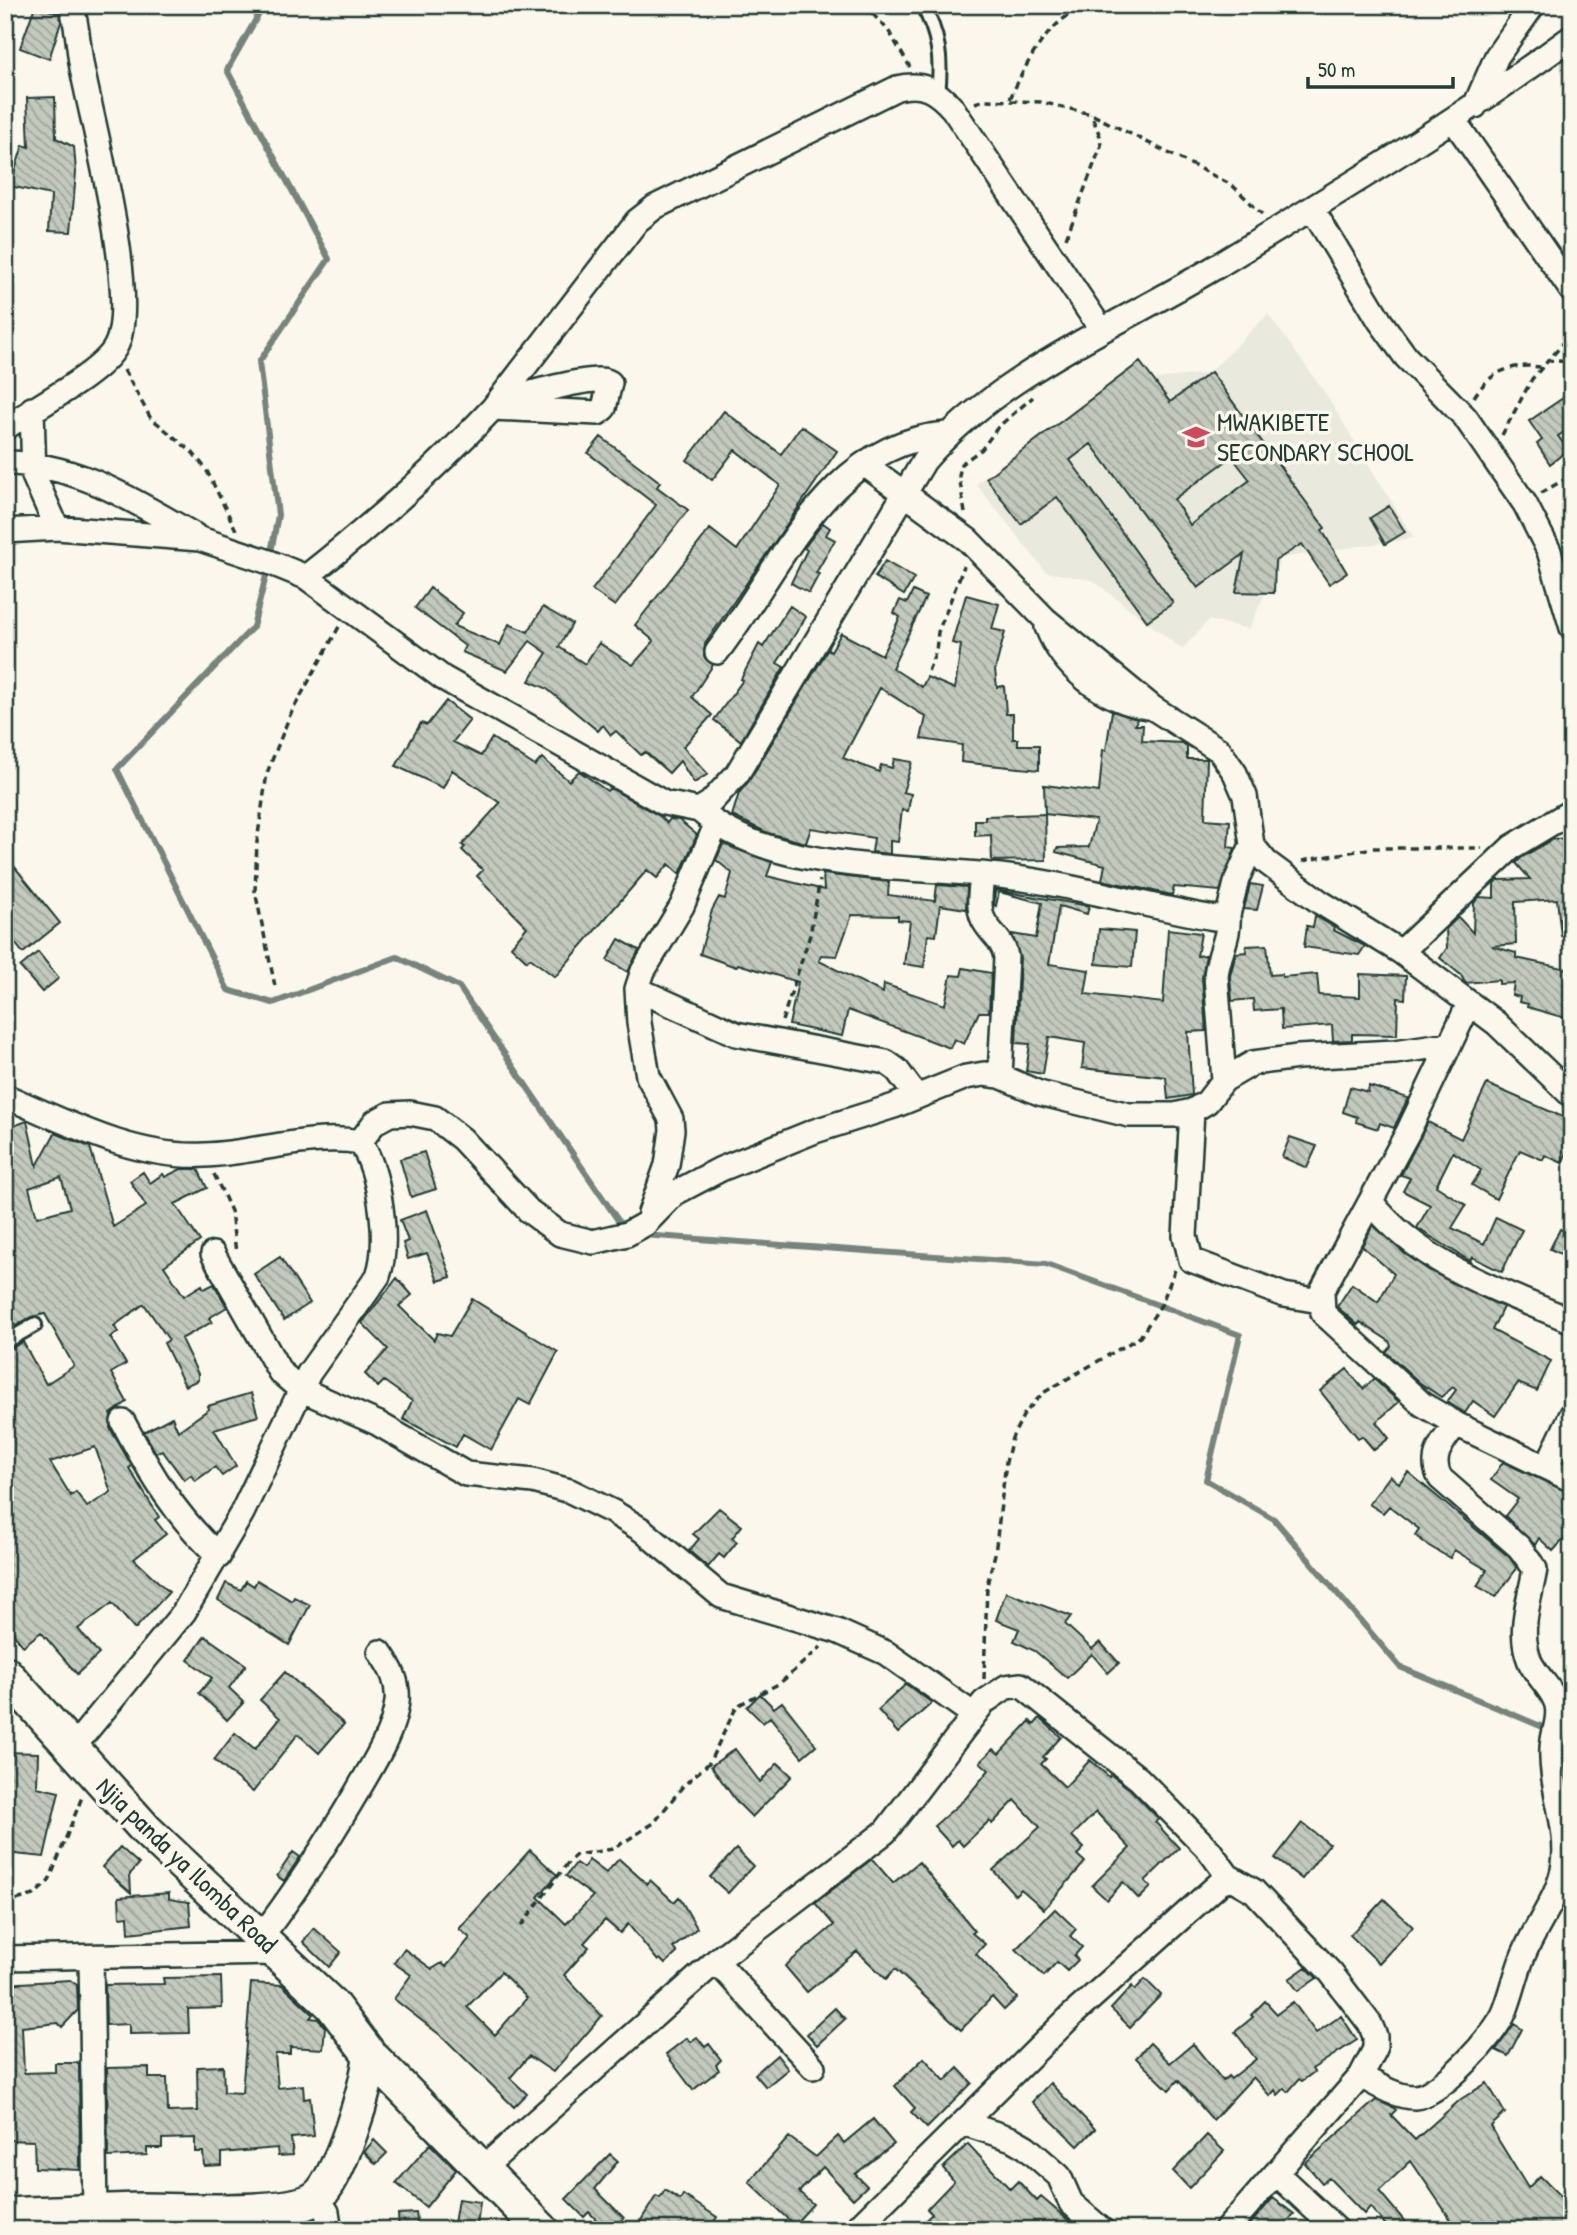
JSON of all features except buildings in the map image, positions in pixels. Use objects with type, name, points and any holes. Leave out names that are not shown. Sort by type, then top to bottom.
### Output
[{"type":"main road","name":"Njia panda ya Ilomba Road","points":[[5,1673],[146,1830],[332,2005],[370,2055],[542,2230]]},
{"type":"main road","points":[[5,2215],[292,2206],[317,2197],[340,2157],[369,2075],[370,2055]]},
{"type":"street","points":[[5,428],[92,371],[115,349],[123,328],[106,172],[71,5]]},
{"type":"street","points":[[1475,106],[1497,56],[1533,5]]},
{"type":"street","points":[[645,1224],[661,1189],[672,1130],[671,1119],[648,1076],[639,1023],[637,989],[643,971],[682,906],[710,803],[737,775],[923,461],[946,434],[1009,389],[1101,329],[1313,210],[1475,106],[1572,37]]},
{"type":"street","points":[[306,578],[390,508],[496,404],[637,221],[655,207],[897,88],[937,95],[1101,329]]},
{"type":"street","points":[[1453,119],[1572,291]]},
{"type":"street","points":[[1313,210],[1359,289],[1399,348],[1465,418],[1525,504],[1549,551],[1572,628]]},
{"type":"street","points":[[32,409],[33,463],[38,491],[57,528]]},
{"type":"street","points":[[717,652],[821,501],[864,464],[905,441],[946,434]]},
{"type":"street","points":[[5,463],[33,463],[68,471],[111,489],[200,539],[306,578],[443,678],[664,803],[708,817],[778,849],[822,859],[982,875],[1051,885],[1214,918],[1228,915]]},
{"type":"street","points":[[864,464],[970,542],[1045,619],[1153,708],[1219,750],[1235,773],[1245,796],[1259,854],[1320,902],[1401,952],[1496,1023],[1572,1096]]},
{"type":"street","points":[[5,531],[57,528],[200,539]]},
{"type":"street","points":[[1401,952],[1512,847],[1572,811]]},
{"type":"street","points":[[1224,1080],[1217,962],[1228,937],[1228,915],[1237,878],[1259,854]]},
{"type":"street","points":[[982,875],[980,901],[983,920],[1001,941],[1006,957],[1000,1076]]},
{"type":"street","points":[[637,989],[736,1034],[776,1044],[886,1062],[897,1070],[917,1097]]},
{"type":"street","points":[[1469,1004],[1371,1202],[1329,1277],[1321,1301],[1323,1313],[1422,1404],[1456,1424],[1572,1480]]},
{"type":"street","points":[[360,1142],[375,1122],[390,1114],[410,1113],[435,1118],[462,1139],[529,1212],[560,1234],[593,1242],[627,1234],[645,1224],[675,1193],[721,1169],[815,1131],[917,1097],[966,1077],[984,1074],[1000,1076],[1040,1093],[1129,1115],[1174,1115],[1192,1111],[1207,1102],[1224,1080],[1242,1068],[1265,1060],[1395,1052],[1449,1044]]},
{"type":"street","points":[[5,1096],[144,1150],[169,1155],[204,1156],[268,1150],[320,1140],[360,1142]]},
{"type":"street","points":[[1192,1111],[1185,1236],[1187,1251],[1197,1264],[1284,1294],[1321,1301]]},
{"type":"street","points":[[82,1761],[219,1556],[300,1389],[339,1327],[378,1276],[384,1260],[384,1240],[373,1169],[369,1155],[360,1142]]},
{"type":"street","points":[[1371,1202],[1386,1220],[1435,1260],[1572,1321]]},
{"type":"street","points":[[213,1254],[280,1373],[300,1389],[377,1423],[466,1474],[533,1482],[570,1491],[613,1511],[642,1530],[721,1596],[837,1631],[886,1653],[979,1708]]},
{"type":"street","points":[[1547,1466],[1572,1414]]},
{"type":"street","points":[[123,1422],[153,1478],[188,1528],[219,1556]]},
{"type":"street","points":[[1361,2076],[1380,2087],[1406,2096],[1419,2097],[1457,2070],[1474,2053],[1504,2013],[1523,1956],[1556,1890],[1564,1865],[1564,1833],[1554,1781],[1552,1748],[1557,1703],[1530,1661],[1525,1644],[1524,1621],[1535,1569],[1529,1557],[1440,1478],[1434,1466],[1436,1453],[1456,1424]]},
{"type":"street","points":[[5,1958],[91,1957],[268,1945],[384,1746],[397,1702],[397,1687],[393,1670],[380,1652]]},
{"type":"street","points":[[482,2169],[716,1961],[885,1832],[979,1708],[1006,1687],[1021,1685],[1139,1779],[1209,1850],[1228,1876],[1254,1891],[1279,1916],[1331,1973],[1370,2024],[1376,2049],[1361,2076],[1226,2230]]},
{"type":"street","points":[[855,2230],[1071,2016],[1228,1876]]},
{"type":"street","points":[[91,1957],[95,2212]]},
{"type":"street","points":[[716,1961],[813,2067]]},
{"type":"street","points":[[963,2123],[1012,2138],[1026,2147],[1059,2176],[1071,2203],[1102,2230]]},
{"type":"street","points":[[1276,2174],[1337,2230]]},
{"type":"street","points":[[317,2197],[327,2212],[330,2230]]},
{"type":"lane","points":[[922,5],[939,48],[942,68],[937,95]]},
{"type":"lane","points":[[5,1342],[35,1325]]},
{"type":"path","points":[[864,5],[888,30],[937,95],[1041,102],[1091,114],[1232,185],[1279,229]]},
{"type":"path","points":[[1010,99],[1027,61],[1046,35],[1072,12],[1085,5]]},
{"type":"path","points":[[1060,268],[1066,236],[1101,146],[1091,114]]},
{"type":"path","points":[[1496,461],[1504,430],[1540,367],[1561,346],[1572,322]]},
{"type":"path","points":[[115,349],[134,392],[150,417],[193,453],[206,469],[229,512],[245,555]]},
{"type":"path","points":[[1546,360],[1572,362]]},
{"type":"path","points":[[1465,418],[1479,388],[1500,371],[1518,365],[1540,367]]},
{"type":"path","points":[[928,671],[936,651],[938,632],[970,542],[959,476],[961,464],[982,450],[998,426],[1035,396]]},
{"type":"path","points":[[1525,504],[1572,475]]},
{"type":"path","points":[[275,986],[255,891],[257,842],[267,773],[290,715],[350,608]]},
{"type":"path","points":[[1259,854],[1308,861],[1373,848],[1512,847]]},
{"type":"path","points":[[776,1044],[810,934],[822,859]]},
{"type":"path","points":[[204,1156],[231,1211],[235,1226],[236,1258],[230,1282]]},
{"type":"path","points":[[979,1708],[984,1610],[995,1554],[1006,1462],[1013,1438],[1024,1414],[1043,1393],[1140,1337],[1152,1321],[1187,1251]]},
{"type":"path","points":[[521,1926],[576,1855],[612,1849],[654,1824],[683,1786],[709,1763],[737,1706],[780,1683],[837,1631]]},
{"type":"path","points":[[5,1903],[34,1895],[49,1881],[82,1761]]},
{"type":"shaded area","name":"MWAKIBETE SECONDARY SCHOOL","points":[[1268,314],[1323,390],[1414,538],[1281,558],[1249,629],[1209,620],[1182,649],[1092,580],[1046,572],[976,484],[1112,384],[1209,373]]},
{"type":"waterway","points":[[264,5],[227,70],[329,259],[259,362],[278,515],[270,558]]},
{"type":"waterway","points":[[268,568],[253,627],[117,769],[228,990],[273,1003],[397,957],[459,987],[624,1229]]},
{"type":"waterway","points":[[642,1235],[1046,1264],[1240,1335],[1206,1480],[1274,1519],[1400,1667],[1550,1730]]},
{"type":"waterway","points":[[1560,1735],[1572,1741]]},
{"type":"place","name":"MWAKIBETE SECONDARY SCHOOL","points":[[1196,437]]}]
